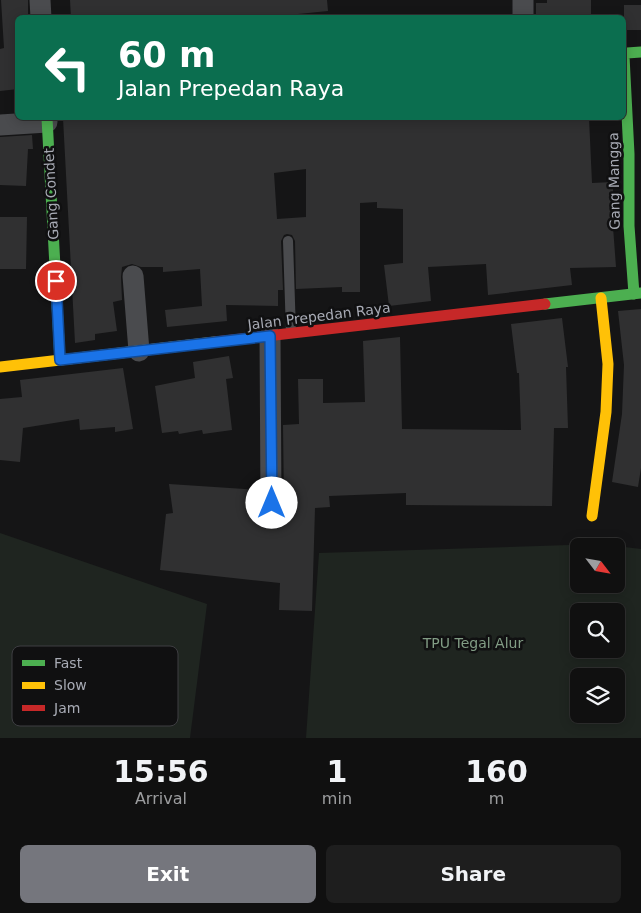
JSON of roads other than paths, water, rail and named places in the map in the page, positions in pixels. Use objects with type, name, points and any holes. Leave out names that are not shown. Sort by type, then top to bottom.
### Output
[{"type":"street","points":[[40,0],[41,15]]},
{"type":"street","points":[[523,0],[523,15]]},
{"type":"street","name":"Gang Mangga","points":[[626,54],[641,52]]},
{"type":"street","name":"Gang Mangga","points":[[626,89],[630,154],[629,226],[637,294]]},
{"type":"street","points":[[0,125],[47,120]]},
{"type":"street","name":"Gang Condet","points":[[47,120],[60,360]]},
{"type":"street","points":[[133,276],[138,351]]},
{"type":"street","name":"Jalan Prepedan Raya","points":[[0,367],[637,294]]},
{"type":"street","points":[[592,516],[606,412],[608,364],[601,298]]},
{"type":"street","points":[[270,336],[272,503]]},
{"type":"lane","points":[[288,242],[291,334]]},
{"type":"park label","name":"TPU Tegal Alur","points":[[473,643]]}]
